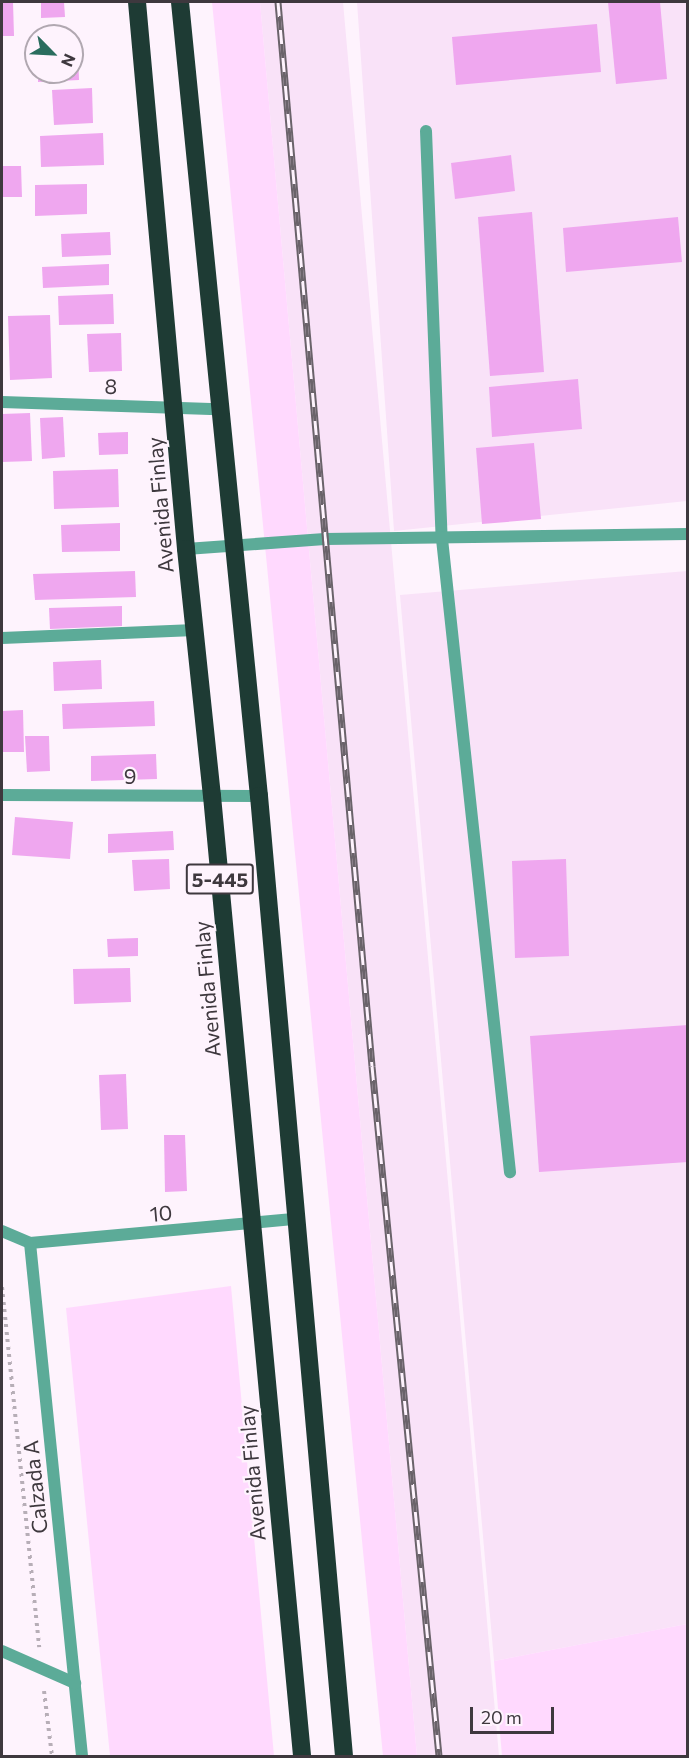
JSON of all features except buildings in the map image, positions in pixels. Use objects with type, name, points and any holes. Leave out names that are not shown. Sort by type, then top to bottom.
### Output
[{"type":"highway","name":"Avenida Finlay","points":[[137,2],[186,549],[212,796],[302,1756]]},
{"type":"highway","name":"5-445","points":[[180,2],[218,409],[259,796],[344,1756]]},
{"type":"street","points":[[426,131],[442,539],[510,1172]]},
{"type":"street","name":"8","points":[[2,402],[218,409]]},
{"type":"street","points":[[186,549],[325,539],[687,534]]},
{"type":"street","points":[[2,638],[195,630]]},
{"type":"street","name":"9","points":[[2,795],[259,796]]},
{"type":"street","name":"10","points":[[30,1243],[251,1225],[296,1219]]},
{"type":"street","points":[[2,1231],[30,1243]]},
{"type":"street","name":"Calzada A","points":[[30,1243],[82,1756]]},
{"type":"street","points":[[2,1651],[75,1683]]},
{"type":"path","points":[[2,1287],[52,1756]]},
{"type":"shaded area","points":[[212,2],[260,2],[417,1756],[383,1756]]},
{"type":"shaded area","points":[[260,2],[343,2],[499,1756],[417,1756]]},
{"type":"shaded area","points":[[357,2],[687,2],[687,501],[394,531]]},
{"type":"shaded area","points":[[687,571],[687,1624],[494,1661],[400,595]]},
{"type":"shaded area","points":[[231,1286],[274,1756],[110,1756],[66,1308]]},
{"type":"shaded area","points":[[687,1624],[687,1756],[502,1756],[494,1661]]},
{"type":"railway","points":[[278,2],[372,1066],[439,1756]]}]
